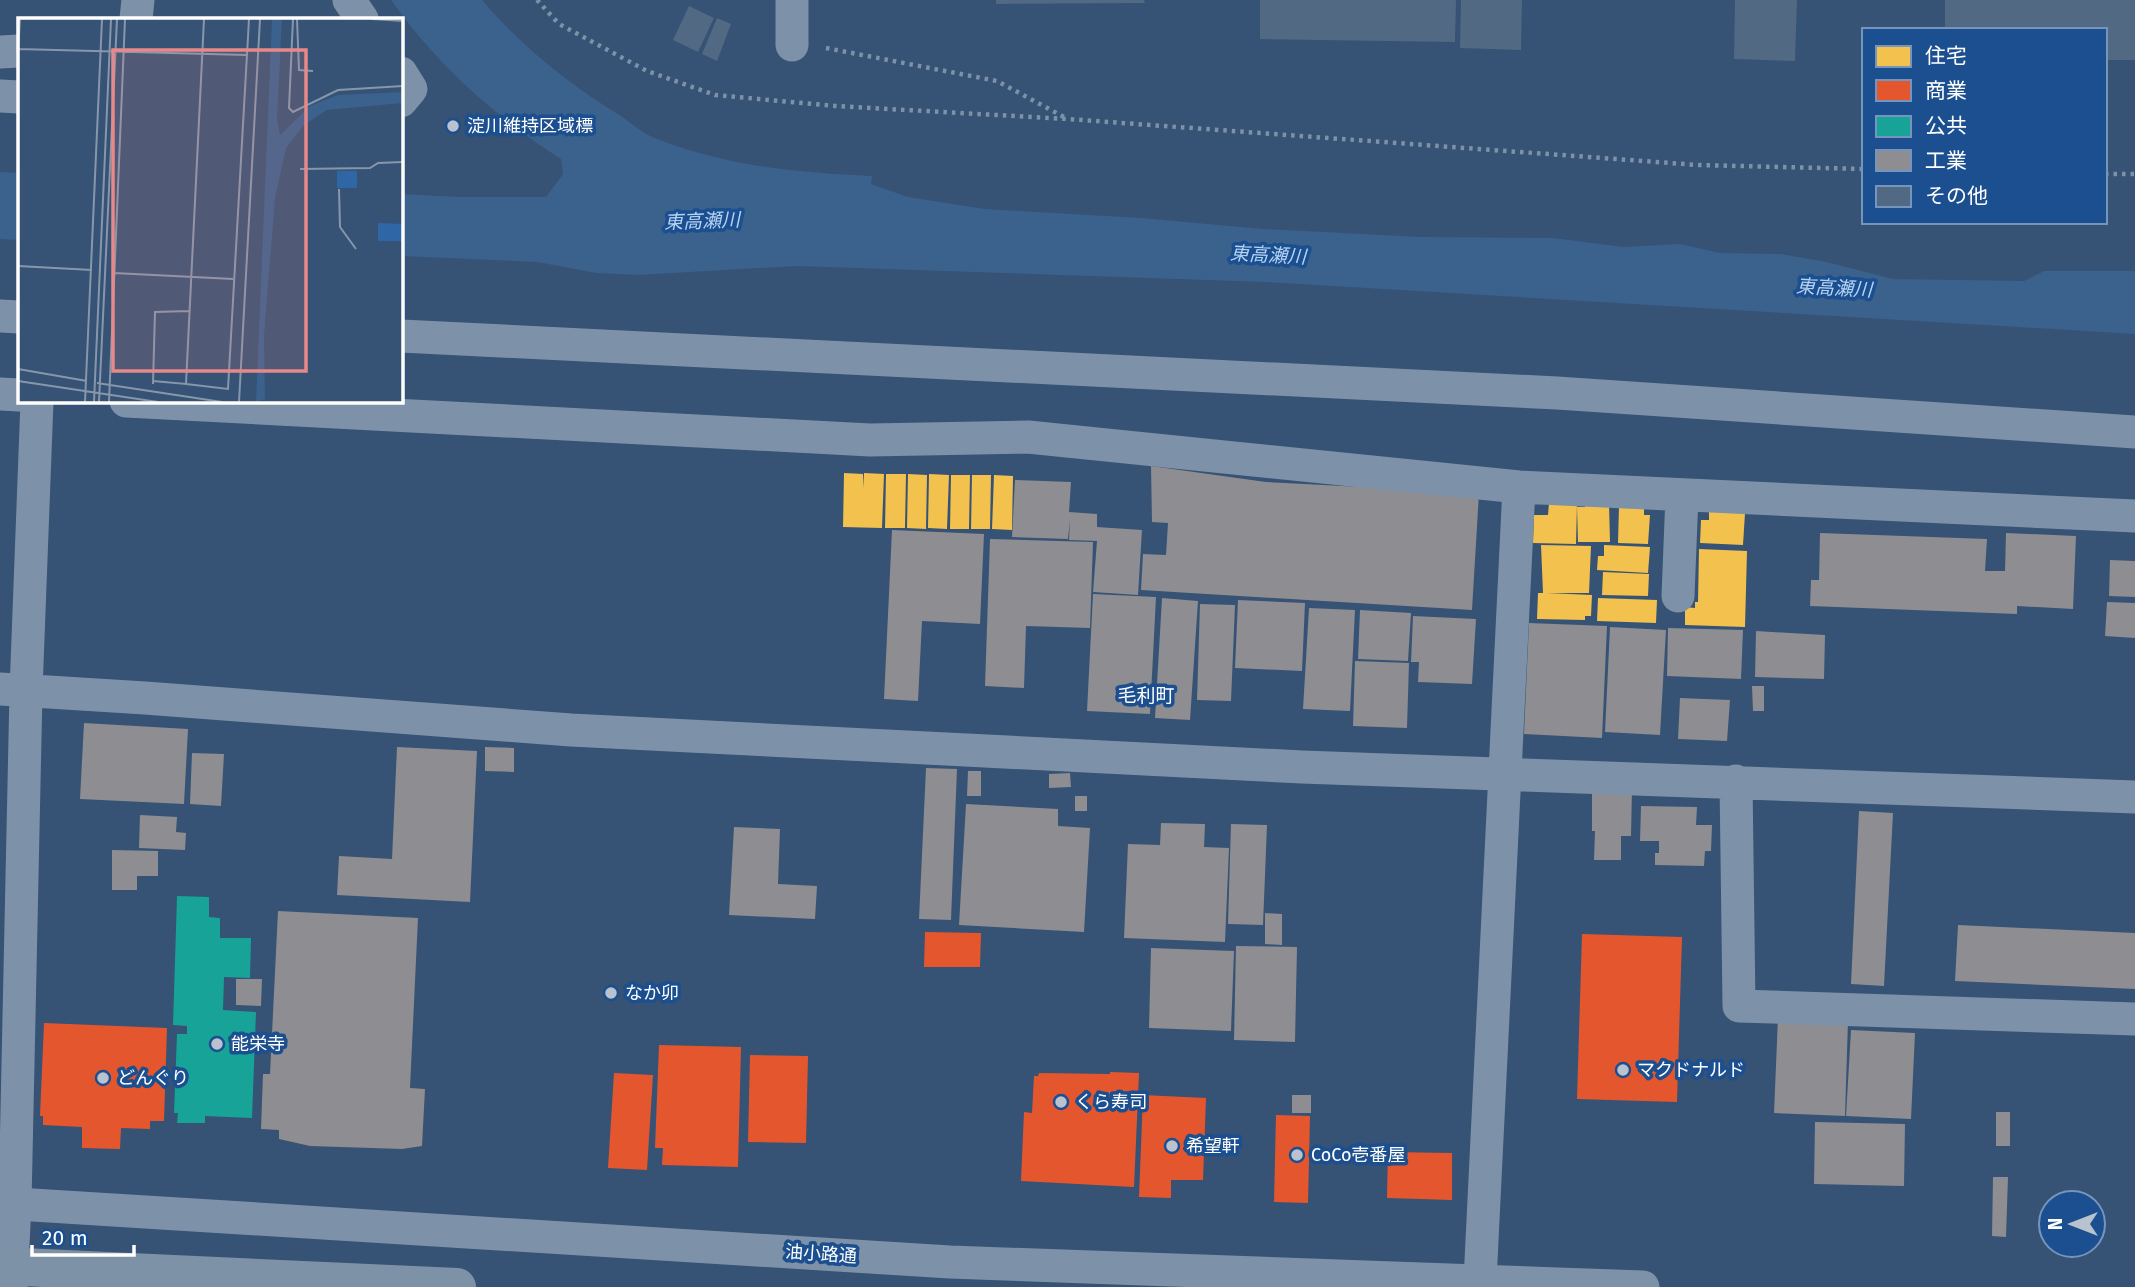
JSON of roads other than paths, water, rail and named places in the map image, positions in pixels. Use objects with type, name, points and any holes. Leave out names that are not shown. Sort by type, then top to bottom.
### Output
[{"type":"highway","points":[[0,1266],[457,1287]]},
{"type":"street","points":[[136,18],[138,0]]},
{"type":"street","points":[[349,0],[361,18]]},
{"type":"street","points":[[792,0],[792,45]]},
{"type":"street","points":[[0,52],[18,51]]},
{"type":"street","points":[[402,76],[411,89],[402,101]]},
{"type":"street","points":[[0,96],[18,97]]},
{"type":"street","points":[[0,316],[18,317]]},
{"type":"street","points":[[402,336],[1557,393],[2135,432]]},
{"type":"street","points":[[0,394],[18,395]]},
{"type":"street","points":[[11,1287],[8,1203],[13,690],[37,402]]},
{"type":"street","points":[[144,402],[870,440],[1028,437],[1519,487],[2135,516]]},
{"type":"street","points":[[1480,1281],[1519,487]]},
{"type":"street","points":[[1678,596],[1682,495]]},
{"type":"street","points":[[13,690],[572,730],[1302,766],[2135,797]]},
{"type":"street","points":[[1736,782],[1739,1006],[2135,1019]]},
{"type":"street","name":"油小路通","points":[[8,1203],[950,1262],[1643,1287]]},
{"type":"water","name":"東高瀬川","points":[[391,0],[482,0],[547,64],[643,132],[657,139],[736,162],[817,173],[872,176],[871,184],[908,197],[985,209],[1141,218],[1263,229],[1422,237],[1553,238],[1624,247],[1680,244],[1720,253],[1781,254],[1827,262],[1893,279],[2024,281],[2044,271],[2135,271],[2135,334],[1265,282],[797,266],[638,275],[596,273],[537,262],[402,256],[402,194],[546,197],[563,174],[561,159],[513,125],[468,88],[427,46]]},
{"type":"water","points":[[0,172],[18,173],[18,240],[0,239]]},
{"type":"place","name":"淀川維持区域標","points":[[453,126]]},
{"type":"place","name":"なか卯","points":[[611,993]]},
{"type":"place","name":"能栄寺","points":[[217,1044]]},
{"type":"place","name":"マクドナルド","points":[[1623,1070]]},
{"type":"place","name":"どんぐり","points":[[103,1078]]},
{"type":"place","name":"くら寿司","points":[[1061,1102]]},
{"type":"place","name":"希望軒","points":[[1172,1146]]},
{"type":"place","name":"CoCo壱番屋","points":[[1297,1155]]},
{"type":"district","name":"毛利町","points":[[1146,695]]}]
